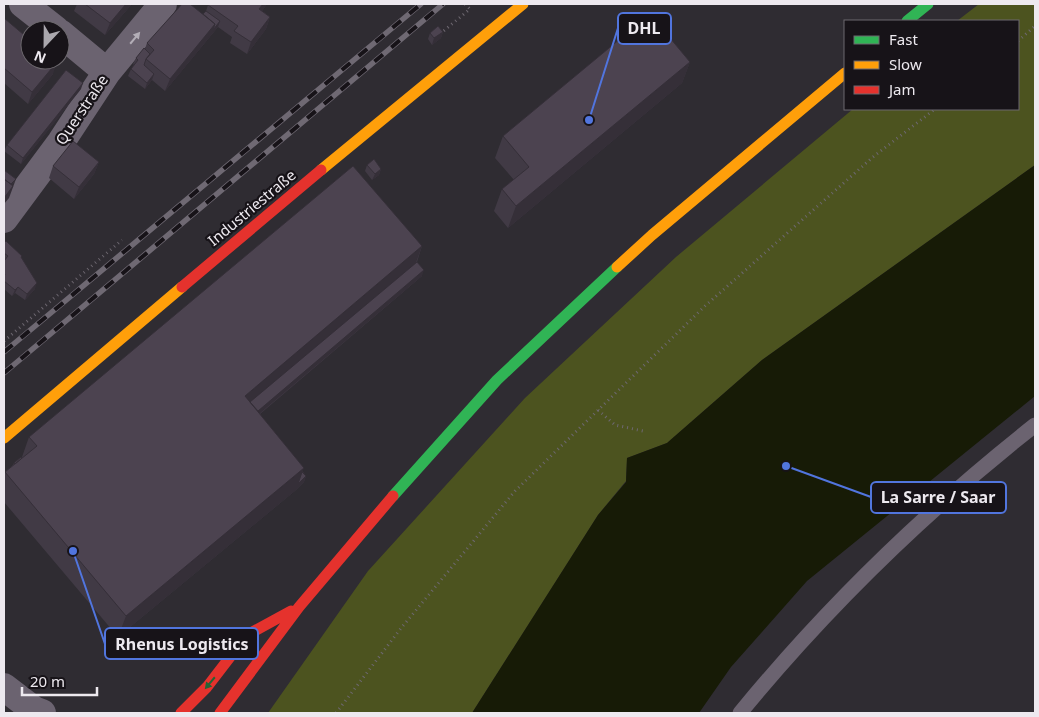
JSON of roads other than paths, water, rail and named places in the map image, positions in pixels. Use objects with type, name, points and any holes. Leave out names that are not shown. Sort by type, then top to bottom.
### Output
[{"type":"main road","name":"Industriestraße","points":[[4,438],[292,194],[523,4]]},
{"type":"main road","points":[[908,20],[928,4]]},
{"type":"main road","points":[[220,713],[298,607],[426,457],[504,374],[556,323],[652,235],[844,74]]},
{"type":"main road","points":[[181,713],[208,687],[248,635],[298,607]]},
{"type":"street","points":[[24,4],[44,20]]},
{"type":"street","name":"Querstraße","points":[[4,219],[61,142],[107,72],[163,4]]},
{"type":"street","points":[[70,41],[107,72]]},
{"type":"street","points":[[4,687],[37,712]]},
{"type":"lane","points":[[740,713],[826,615],[907,535],[1007,447],[1035,425]]},
{"type":"railway","points":[[4,352],[421,4]]},
{"type":"railway","points":[[4,373],[443,4]]},
{"type":"place","name":"DHL","points":[[589,120]]},
{"type":"place","name":"La Sarre / Saar","points":[[786,466]]},
{"type":"place","name":"Rhenus Logistics","points":[[73,551]]}]
